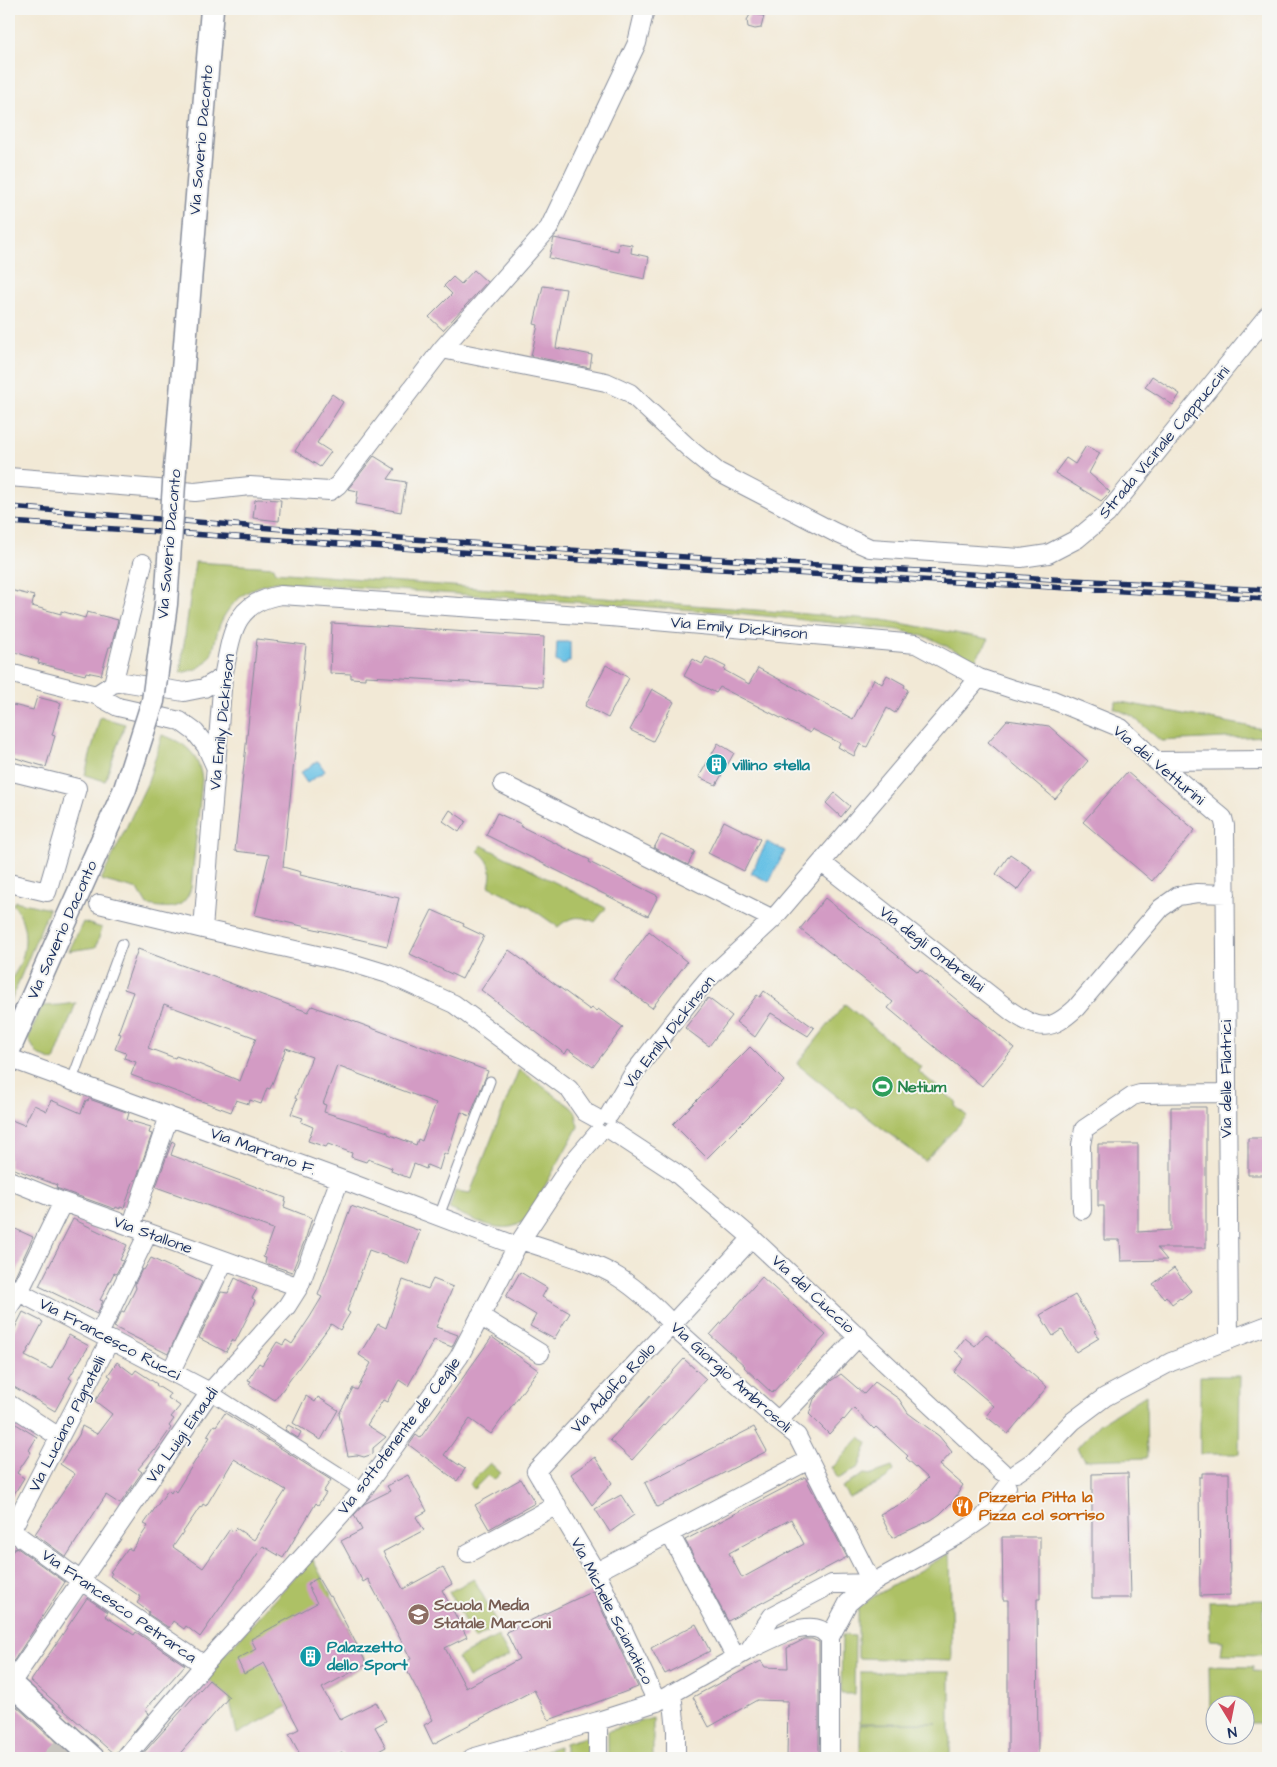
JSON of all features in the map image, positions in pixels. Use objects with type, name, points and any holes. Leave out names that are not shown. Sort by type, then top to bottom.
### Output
[{"type":"street","name":"Via Saverio Daconto","points":[[9,1050],[125,789],[152,701],[166,604],[189,283],[212,9]]},
{"type":"street","points":[[9,477],[195,492],[250,486],[330,491],[338,485],[442,349],[549,228],[637,43],[645,9]]},
{"type":"street","name":"Strada Vicinale Cappuccini","points":[[442,349],[606,382],[630,393],[692,451],[718,472],[834,532],[870,548],[1021,558],[1048,554],[1077,539],[1106,514],[1268,315]]},
{"type":"street","points":[[113,684],[143,563]]},
{"type":"street","name":"Via Emily Dickinson","points":[[203,929],[223,677],[231,637],[242,615],[256,602],[268,597],[281,594],[610,617],[916,644],[979,678],[773,919],[696,992],[633,1074],[604,1124]]},
{"type":"street","points":[[9,673],[96,695],[118,707],[180,721],[195,732],[206,746],[216,771]]},
{"type":"street","points":[[96,695],[113,684],[124,682],[184,692],[204,688],[223,677]]},
{"type":"street","name":"Via dei Vetturini","points":[[979,678],[1053,700],[1121,728],[1156,761],[1223,818]]},
{"type":"street","points":[[1156,761],[1268,760]]},
{"type":"street","points":[[9,771],[77,788],[47,892],[9,883]]},
{"type":"street","points":[[503,784],[773,919]]},
{"type":"street","name":"Via delle Filatrici","points":[[1223,818],[1225,826],[1226,894],[1229,1340]]},
{"type":"street","name":"Via degli Ombrellai","points":[[822,863],[1012,1012],[1028,1022],[1047,1027],[1063,1020],[1076,1008],[1161,908],[1178,896],[1197,893],[1226,894]]},
{"type":"street","points":[[99,904],[352,963],[388,974],[454,1004],[569,1089],[585,1112],[604,1124]]},
{"type":"street","name":"Via Marrano F.","points":[[9,1058],[439,1216],[519,1243]]},
{"type":"street","points":[[1082,1210],[1081,1144],[1084,1129],[1133,1096],[1140,1094],[1226,1093]]},
{"type":"street","points":[[131,1226],[169,1116]]},
{"type":"street","name":"Via del Ciuccio","points":[[604,1124],[676,1173],[752,1238],[1008,1477]]},
{"type":"street","name":"Via sottotenente de Ceglie","points":[[125,1758],[204,1665],[363,1490],[459,1356],[519,1243],[572,1163],[604,1124]]},
{"type":"street","name":"Via Luigi Einaudi","points":[[9,1684],[210,1392],[287,1306],[298,1287],[340,1179]]},
{"type":"street","name":"Via Stallone","points":[[9,1180],[63,1202],[298,1287]]},
{"type":"street","points":[[9,1307],[14,1289],[63,1202]]},
{"type":"street","name":"Via Luciano Pignatelli","points":[[10,1532],[59,1437],[105,1337],[148,1233]]},
{"type":"street","name":"Via Adolfo Rollo","points":[[536,1471],[752,1238]]},
{"type":"street","name":"Via Giorgio Ambrosoli","points":[[519,1243],[600,1268],[618,1278],[632,1288],[672,1324],[680,1334],[797,1436],[872,1583]]},
{"type":"street","points":[[171,1372],[224,1261]]},
{"type":"street","name":"Via Francesco Rucci","points":[[14,1289],[210,1392]]},
{"type":"street","points":[[480,1316],[540,1353]]},
{"type":"street","points":[[830,1758],[830,1637],[848,1603],[872,1583],[958,1535],[983,1518],[1008,1477],[1034,1461],[1073,1421],[1105,1397],[1171,1362],[1268,1325]]},
{"type":"street","points":[[778,1421],[859,1336]]},
{"type":"street","points":[[210,1392],[363,1490]]},
{"type":"street","points":[[9,1404],[59,1437]]},
{"type":"street","points":[[596,1572],[810,1460]]},
{"type":"street","name":"Via Michele Scianatico","points":[[536,1471],[596,1572],[665,1697]]},
{"type":"street","points":[[468,1554],[557,1505]]},
{"type":"street","name":"Via Francesco Petrarca","points":[[10,1532],[204,1665]]},
{"type":"street","points":[[670,1534],[742,1654]]},
{"type":"street","points":[[742,1654],[772,1616],[832,1584],[872,1583]]},
{"type":"street","points":[[472,1758],[598,1721],[665,1697],[742,1654],[794,1630],[807,1628],[820,1630],[830,1637]]},
{"type":"street","points":[[9,1684],[93,1758]]},
{"type":"street","points":[[665,1697],[673,1711],[676,1730],[676,1758]]},
{"type":"street","points":[[598,1721],[598,1758]]},
{"type":"lane","points":[[72,1080],[122,944]]},
{"type":"lane","points":[[439,1216],[490,1081]]},
{"type":"green space","points":[[195,562],[274,567],[274,572],[883,620],[989,639],[975,660],[930,638],[899,630],[737,613],[278,582],[259,586],[235,602],[223,618],[209,659],[193,670],[180,673]]},
{"type":"green space","points":[[1116,701],[1268,730],[1268,736],[1161,741],[1132,716],[1114,708]]},
{"type":"green space","points":[[100,717],[125,724],[105,781],[85,775]]},
{"type":"green space","points":[[162,735],[190,750],[197,762],[202,779],[191,888],[184,902],[168,908],[147,905],[138,890],[101,880],[148,782]]},
{"type":"green space","points":[[481,845],[606,908],[595,922],[585,918],[575,918],[558,927],[528,906],[489,886],[491,871],[486,859],[478,851]]},
{"type":"green space","points":[[15,901],[49,909],[9,1005],[8,987],[20,964],[25,946],[23,924],[13,904]]},
{"type":"green space","points":[[83,922],[102,928],[96,947],[69,951]]},
{"type":"green space","points":[[76,1003],[54,1061],[38,1055],[28,1039],[42,1006]]},
{"type":"green space","name":"Netium","points":[[845,1004],[921,1067],[918,1071],[957,1103],[955,1106],[967,1116],[925,1161],[854,1107],[852,1108],[797,1064]]},
{"type":"green space","points":[[519,1069],[571,1107],[576,1113],[578,1127],[527,1218],[519,1224],[499,1227],[478,1222],[449,1209],[455,1191],[470,1193]]},
{"type":"green space","points":[[1200,1376],[1240,1376],[1239,1454],[1200,1454]]},
{"type":"green space","points":[[1146,1395],[1147,1458],[1084,1460],[1077,1448],[1099,1424]]},
{"type":"green space","points":[[860,1437],[868,1443],[859,1467],[838,1479],[831,1467]]},
{"type":"green space","points":[[490,1463],[501,1473],[494,1480],[488,1475],[474,1489],[469,1484]]},
{"type":"green space","points":[[892,1467],[894,1471],[886,1479],[849,1498],[842,1487],[864,1474],[873,1475]]},
{"type":"green space","points":[[950,1553],[952,1661],[858,1658],[858,1609],[873,1597]]},
{"type":"green space","points":[[312,1558],[367,1664],[237,1734],[229,1697],[209,1680],[208,1673]]},
{"type":"green space","points":[[474,1579],[499,1626],[474,1639],[449,1592]]},
{"type":"green space","points":[[1264,1600],[1264,1655],[1221,1654],[1223,1641],[1210,1640],[1209,1601]]},
{"type":"green space","points":[[842,1635],[855,1636],[854,1694],[841,1694]]},
{"type":"green space","points":[[498,1636],[509,1656],[468,1678],[457,1658]]},
{"type":"green space","points":[[1209,1666],[1253,1667],[1253,1671],[1265,1672],[1265,1723],[1254,1723],[1254,1694],[1209,1694]]},
{"type":"green space","points":[[860,1672],[950,1672],[950,1758],[860,1758],[860,1724],[937,1723],[860,1723]]},
{"type":"green space","points":[[653,1718],[653,1757],[608,1758],[608,1731]]},
{"type":"green space","points":[[589,1736],[589,1758],[565,1758],[565,1743]]},
{"type":"green space","points":[[559,1746],[558,1758],[540,1758],[540,1752]]},
{"type":"water","points":[[557,642],[570,642],[570,662],[563,665],[556,661]]},
{"type":"water","points":[[318,761],[325,771],[307,783],[300,773]]},
{"type":"water","points":[[767,842],[785,851],[769,882],[751,873]]},
{"type":"building","points":[[751,13],[764,16],[761,28],[748,27],[747,20]]},
{"type":"building","points":[[554,238],[618,251],[619,243],[632,245],[631,253],[649,257],[645,279],[549,258]]},
{"type":"building","points":[[474,270],[487,282],[443,330],[429,317],[452,294],[444,286],[453,277],[461,284]]},
{"type":"building","points":[[543,286],[566,289],[556,348],[592,355],[590,368],[531,356],[538,325],[534,324]]},
{"type":"building","points":[[1152,376],[1180,394],[1173,405],[1145,387]]},
{"type":"building","points":[[332,394],[343,402],[317,443],[331,452],[320,467],[295,451]]},
{"type":"building","points":[[1086,446],[1100,453],[1089,473],[1110,492],[1101,501],[1055,473],[1066,458],[1075,464]]},
{"type":"building","points":[[374,456],[395,469],[388,479],[406,482],[401,512],[356,504],[358,491],[348,489]]},
{"type":"building","points":[[255,500],[281,500],[279,521],[253,518]]},
{"type":"building","points":[[10,590],[34,596],[32,606],[61,614],[61,611],[85,618],[87,612],[118,620],[101,675],[86,672],[85,675],[38,663],[39,660],[9,650]]},
{"type":"building","points":[[332,623],[544,637],[542,687],[365,676],[365,679],[351,678],[351,674],[330,673]]},
{"type":"building","points":[[257,639],[306,645],[283,867],[301,872],[300,875],[399,898],[387,946],[255,915],[269,855],[235,851]]},
{"type":"building","points":[[706,657],[726,667],[724,670],[749,684],[758,668],[853,719],[874,679],[882,684],[887,675],[905,685],[904,687],[908,690],[895,713],[887,708],[867,747],[860,744],[854,756],[838,747],[840,743],[812,729],[810,733],[720,687],[716,693],[684,676],[693,659],[702,664]]},
{"type":"building","points":[[606,665],[629,678],[608,718],[585,706]]},
{"type":"building","points":[[652,689],[674,702],[653,741],[630,730]]},
{"type":"building","points":[[37,697],[61,703],[52,735],[55,736],[46,767],[9,756],[9,704],[33,710]]},
{"type":"building","points":[[1007,720],[1049,726],[1088,761],[1055,799],[988,742]]},
{"type":"building","name":"villino stella","points":[[718,743],[734,753],[716,785],[699,777]]},
{"type":"building","points":[[1127,772],[1195,830],[1152,881],[1083,822]]},
{"type":"building","points":[[835,793],[850,806],[841,817],[826,803]]},
{"type":"building","points":[[450,810],[466,821],[459,832],[443,821]]},
{"type":"building","points":[[497,813],[658,896],[648,916],[486,835]]},
{"type":"building","points":[[724,821],[760,839],[744,871],[708,853]]},
{"type":"building","points":[[661,835],[695,851],[688,865],[654,848]]},
{"type":"building","points":[[1010,854],[1032,869],[1017,890],[996,874]]},
{"type":"building","points":[[825,898],[918,972],[920,969],[1014,1048],[982,1086],[888,1008],[893,1002],[800,929]]},
{"type":"building","points":[[432,910],[464,924],[463,926],[484,936],[462,979],[410,954]]},
{"type":"building","points":[[649,931],[687,962],[652,1008],[613,979]]},
{"type":"building","points":[[138,949],[308,1012],[312,1006],[488,1071],[470,1116],[461,1112],[447,1155],[444,1153],[439,1170],[427,1165],[426,1169],[414,1164],[409,1178],[391,1171],[392,1168],[368,1159],[366,1162],[351,1157],[352,1153],[328,1144],[326,1147],[308,1141],[313,1127],[301,1122],[303,1118],[291,1114],[297,1099],[295,1098],[312,1057],[286,1048],[270,1089],[267,1088],[261,1104],[250,1100],[249,1104],[236,1100],[231,1112],[131,1075],[136,1062],[124,1058],[126,1053],[115,1049],[121,1034],[118,1033],[133,992],[124,989]],"holes":[[[164,1004],[256,1038],[240,1081],[196,1063],[148,1048]],[[337,1066],[436,1103],[422,1141],[418,1139],[416,1145],[388,1134],[388,1132],[324,1112],[326,1105],[323,1104]]]},
{"type":"building","points":[[509,950],[590,1010],[592,1008],[596,1011],[598,1009],[623,1027],[593,1067],[568,1049],[565,1054],[481,990]]},
{"type":"building","points":[[764,991],[814,1028],[808,1036],[771,1013],[755,1037],[736,1022],[757,995],[760,997]]},
{"type":"building","points":[[708,998],[732,1016],[709,1046],[685,1028]]},
{"type":"building","points":[[750,1047],[784,1081],[707,1158],[673,1124]]},
{"type":"building","points":[[89,1099],[129,1113],[127,1120],[151,1127],[149,1133],[152,1134],[124,1208],[116,1207],[115,1209],[56,1188],[57,1185],[9,1167],[9,1119],[24,1125],[34,1105],[47,1111],[51,1100],[81,1113],[86,1100],[88,1101]]},
{"type":"building","points":[[1171,1107],[1206,1107],[1206,1248],[1157,1248],[1167,1260],[1121,1261],[1120,1240],[1104,1240],[1104,1206],[1098,1206],[1098,1144],[1138,1144],[1138,1232],[1171,1230]]},
{"type":"building","points":[[1248,1138],[1268,1138],[1268,1175],[1248,1175]]},
{"type":"building","points":[[172,1141],[175,1143],[171,1155],[286,1198],[284,1207],[312,1218],[292,1272],[265,1263],[266,1258],[263,1257],[273,1229],[156,1187]]},
{"type":"building","points":[[351,1206],[420,1231],[408,1264],[369,1250],[347,1311],[350,1313],[340,1330],[331,1324],[275,1400],[249,1384],[251,1381],[248,1380],[259,1363],[262,1365],[277,1342],[283,1345],[286,1340],[292,1344],[322,1297],[318,1295]]},
{"type":"building","points":[[73,1219],[127,1245],[120,1260],[123,1261],[116,1274],[114,1273],[100,1300],[103,1301],[97,1314],[39,1286]]},
{"type":"building","points":[[9,1226],[33,1237],[14,1278],[9,1276]]},
{"type":"building","points":[[151,1258],[202,1282],[168,1354],[114,1327],[136,1288],[135,1284],[142,1269],[144,1270]]},
{"type":"building","points":[[1174,1268],[1191,1291],[1172,1304],[1166,1296],[1164,1298],[1153,1284]]},
{"type":"building","points":[[520,1272],[547,1288],[542,1297],[570,1313],[554,1339],[530,1326],[536,1315],[506,1297]]},
{"type":"building","points":[[762,1277],[826,1335],[772,1393],[710,1335]]},
{"type":"building","points":[[235,1278],[257,1289],[252,1298],[255,1300],[249,1314],[235,1342],[232,1340],[226,1352],[199,1338],[221,1292],[228,1293]]},
{"type":"building","points":[[433,1279],[453,1287],[436,1327],[458,1335],[452,1347],[434,1340],[408,1386],[399,1380],[387,1402],[383,1400],[367,1425],[386,1437],[373,1448],[373,1454],[364,1457],[357,1455],[348,1456],[339,1414],[353,1388],[357,1390],[371,1363],[359,1355],[378,1324],[386,1328],[403,1280],[428,1289]]},
{"type":"building","points":[[1075,1295],[1097,1330],[1095,1331],[1099,1338],[1076,1352],[1062,1330],[1053,1336],[1040,1315]]},
{"type":"building","points":[[23,1312],[43,1322],[25,1356],[51,1369],[69,1335],[89,1346],[69,1378],[72,1380],[55,1411],[9,1384],[9,1340]]},
{"type":"building","points":[[986,1334],[1047,1387],[1008,1434],[986,1416],[994,1406],[954,1372],[964,1359],[955,1351],[965,1338],[975,1346]]},
{"type":"building","points":[[492,1337],[538,1370],[491,1434],[470,1419],[444,1455],[465,1469],[457,1481],[409,1445],[416,1435],[420,1438]]},
{"type":"building","points":[[684,1359],[706,1379],[632,1460],[610,1440]]},
{"type":"building","points":[[117,1362],[133,1374],[136,1370],[157,1384],[170,1394],[168,1398],[180,1406],[171,1417],[174,1419],[169,1426],[171,1428],[155,1451],[138,1469],[142,1472],[120,1504],[106,1495],[66,1557],[35,1534],[75,1474],[60,1464],[79,1435],[82,1426],[97,1434],[112,1414],[95,1401],[111,1377],[108,1375]]},
{"type":"building","points":[[841,1374],[864,1394],[875,1382],[899,1399],[908,1413],[939,1436],[952,1452],[940,1465],[963,1485],[953,1501],[940,1514],[892,1538],[880,1514],[905,1502],[928,1478],[906,1458],[908,1456],[876,1427],[874,1429],[854,1408],[829,1434],[809,1414],[814,1399],[832,1380]]},
{"type":"building","points":[[306,1396],[315,1402],[318,1397],[338,1410],[321,1440],[293,1423]]},
{"type":"building","points":[[225,1413],[331,1480],[323,1492],[326,1493],[318,1505],[316,1503],[283,1558],[263,1546],[200,1637],[186,1626],[184,1629],[173,1621],[169,1628],[148,1614],[149,1612],[137,1603],[141,1597],[110,1576],[112,1573],[110,1572],[128,1548],[132,1550],[148,1526],[144,1524],[168,1490],[171,1493],[173,1489],[176,1492],[210,1437],[207,1436],[214,1425],[216,1426]],"holes":[[[234,1459],[286,1490],[254,1540],[236,1528],[233,1531],[230,1529],[203,1568],[173,1547],[200,1507],[203,1504],[206,1506]]]},
{"type":"building","points":[[16,1424],[37,1437],[29,1450],[31,1452],[17,1473],[24,1478],[9,1502],[9,1437]]},
{"type":"building","points":[[288,1425],[301,1432],[298,1438],[285,1430]]},
{"type":"building","points":[[754,1427],[767,1451],[657,1507],[645,1483]]},
{"type":"building","points":[[595,1457],[612,1483],[592,1505],[571,1474]]},
{"type":"building","points":[[1128,1473],[1131,1598],[1092,1598],[1092,1474]]},
{"type":"building","points":[[1202,1473],[1229,1473],[1230,1595],[1200,1596],[1199,1477],[1202,1477]]},
{"type":"building","points":[[408,1475],[427,1511],[416,1517],[424,1530],[383,1552],[403,1589],[443,1567],[452,1584],[442,1590],[467,1637],[445,1648],[466,1688],[519,1659],[506,1632],[593,1591],[638,1687],[549,1720],[534,1690],[433,1744],[424,1725],[433,1720],[403,1663],[411,1659],[368,1579],[363,1582],[341,1541],[362,1530],[354,1515],[364,1504],[390,1491],[387,1486]]},
{"type":"building","points":[[805,1477],[847,1557],[728,1621],[685,1540]],"holes":[[[791,1519],[804,1544],[742,1578],[729,1553]]]},
{"type":"building","points":[[521,1479],[535,1503],[489,1529],[475,1505]]},
{"type":"building","points":[[621,1495],[634,1515],[610,1532],[595,1509]]},
{"type":"building","points":[[1002,1537],[1040,1537],[1040,1599],[1037,1599],[1038,1758],[1008,1758],[1008,1600],[1003,1600]]},
{"type":"building","points":[[16,1547],[65,1582],[9,1668],[9,1556]]},
{"type":"building","points":[[318,1578],[329,1597],[331,1596],[367,1664],[322,1688],[340,1720],[376,1702],[386,1721],[375,1727],[386,1747],[366,1758],[346,1758],[342,1752],[330,1758],[302,1758],[289,1734],[299,1729],[264,1663],[244,1674],[237,1659],[256,1649],[251,1639],[317,1603],[307,1584]]},
{"type":"building","points":[[87,1598],[108,1612],[105,1616],[134,1635],[136,1632],[185,1665],[145,1710],[149,1713],[115,1755],[31,1681]]},
{"type":"building","points":[[696,1624],[710,1651],[665,1674],[651,1648]]},
{"type":"building","points":[[805,1639],[819,1642],[819,1758],[787,1758],[788,1701],[757,1700],[709,1727],[693,1697],[761,1661],[765,1667],[788,1668],[787,1648]]},
{"type":"building","points":[[209,1680],[229,1697],[176,1758],[139,1758]]},
{"type":"building","points":[[15,1705],[74,1758],[9,1758],[9,1713]]},
{"type":"tunnel","points":[[51,1758],[71,1738]]},
{"type":"railway","points":[[9,507],[569,550],[1268,590]]},
{"type":"railway","points":[[9,522],[702,568],[1268,599]]},
{"type":"place","name":"villino stella","points":[[716,765]]},
{"type":"place","name":"Netium","points":[[882,1087]]},
{"type":"place","name":"Pizzeria Pitta la Pizza col sorriso","points":[[963,1506]]},
{"type":"place","name":"Scuola Media Statale Marconi","points":[[418,1614]]},
{"type":"place","name":"Palazzetto dello Sport","points":[[311,1656]]}]
